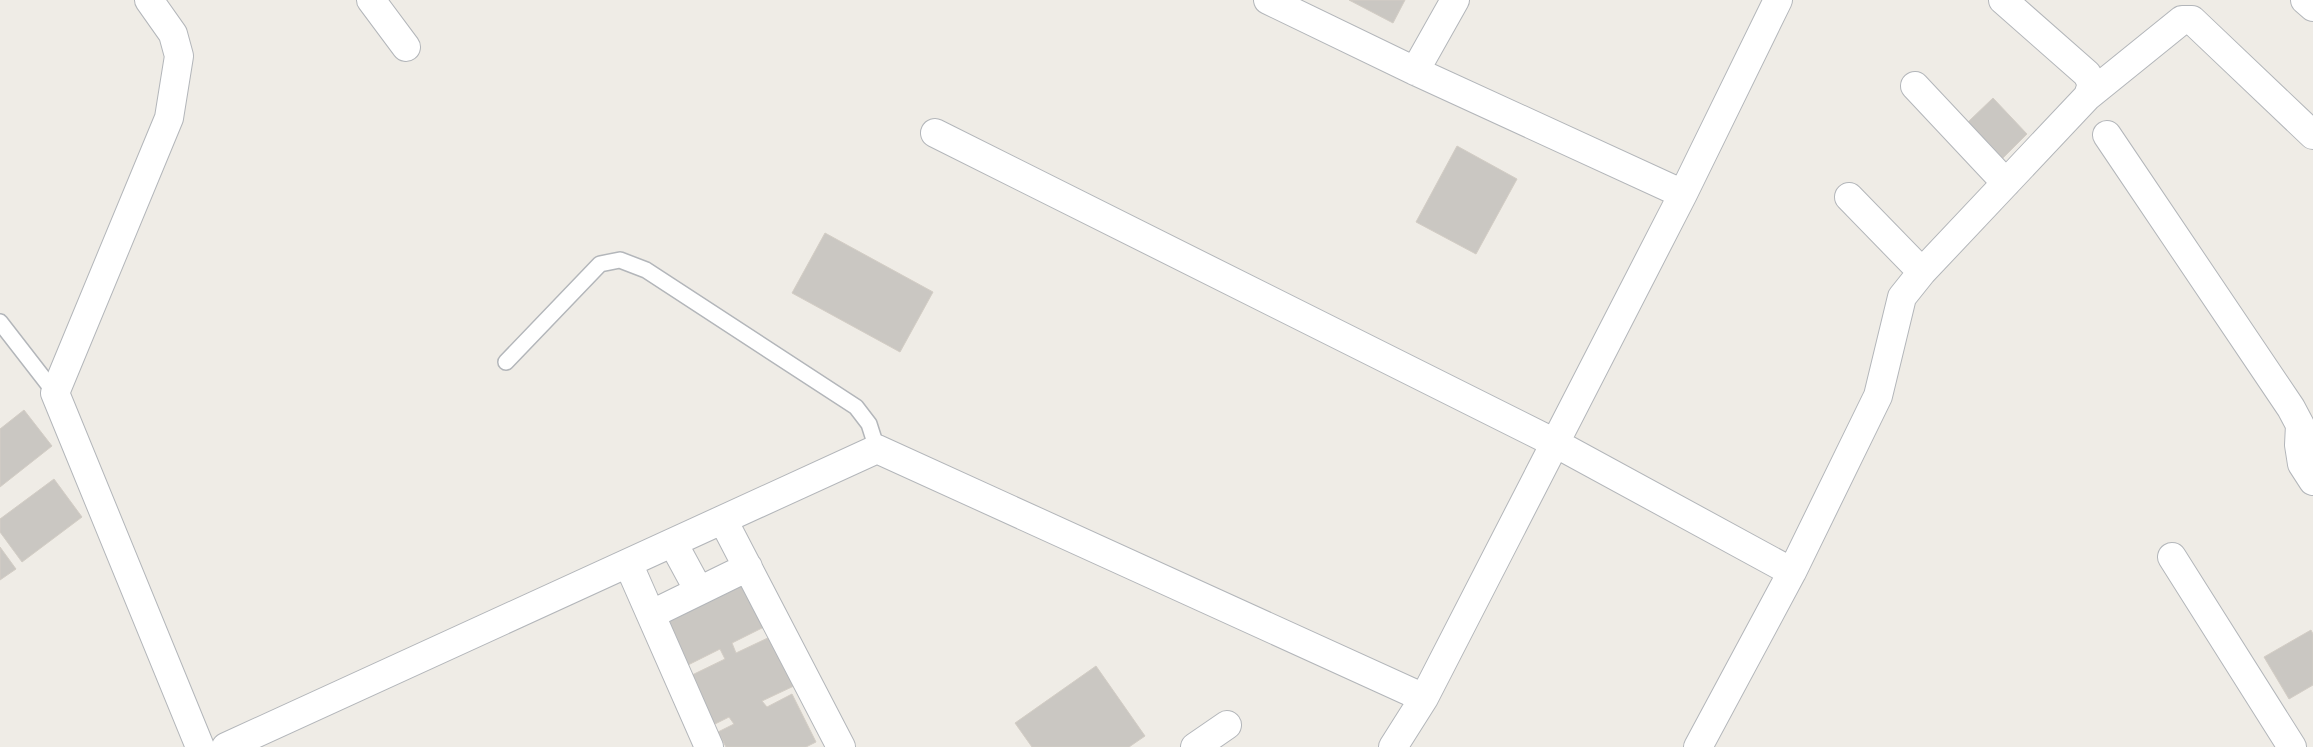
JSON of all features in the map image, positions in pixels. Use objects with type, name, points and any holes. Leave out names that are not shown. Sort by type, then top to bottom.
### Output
[{"type":"street","points":[[149,0],[173,34],[179,56],[169,118],[55,393],[200,747]]},
{"type":"street","points":[[371,0],[406,47]]},
{"type":"street","points":[[1268,0],[1415,71],[1683,194]]},
{"type":"street","points":[[1415,71],[1456,0]]},
{"type":"street","points":[[1392,747],[1424,698],[1683,194],[1778,0]]},
{"type":"street","points":[[2003,0],[2087,74],[2092,84],[2088,96]]},
{"type":"street","points":[[2305,0],[2313,7]]},
{"type":"street","points":[[1698,747],[1792,572],[1878,396],[1902,297],[1922,272],[2088,96],[2182,20],[2187,19],[2192,20],[2313,135]]},
{"type":"street","points":[[1915,86],[2006,183]]},
{"type":"street","points":[[935,133],[1555,443],[1792,572]]},
{"type":"street","points":[[2107,135],[2291,408],[2300,425],[2302,464],[2313,480]]},
{"type":"street","points":[[1849,197],[1922,272]]},
{"type":"street","points":[[226,747],[877,449],[1424,698]]},
{"type":"street","points":[[723,520],[841,747]]},
{"type":"street","points":[[673,542],[698,591]]},
{"type":"street","points":[[2172,556],[2292,747]]},
{"type":"street","points":[[628,563],[709,747]]},
{"type":"street","points":[[652,614],[748,567]]},
{"type":"street","points":[[1195,747],[1227,725]]},
{"type":"lane","points":[[506,362],[600,264],[620,260],[646,270],[856,407],[869,424],[877,449]]},
{"type":"lane","points":[[0,322],[55,393]]},
{"type":"building","points":[[1349,0],[1405,0],[1393,23]]},
{"type":"building","points":[[1993,98],[2027,134],[2003,158],[1968,122]]},
{"type":"building","points":[[1457,146],[1517,179],[1476,254],[1416,222]]},
{"type":"building","points":[[825,233],[933,292],[900,352],[792,293]]},
{"type":"building","points":[[24,410],[52,446],[0,487],[0,429]]},
{"type":"building","points":[[54,479],[82,517],[22,562],[0,532],[0,519]]},
{"type":"building","points":[[0,547],[16,569],[0,580]]},
{"type":"building","points":[[744,573],[770,624],[732,643],[736,653],[772,636],[796,685],[762,701],[767,707],[792,694],[816,742],[806,747],[726,747],[718,732],[734,724],[729,717],[713,725],[690,676],[725,659],[720,649],[684,667],[659,616]]},
{"type":"building","points":[[2311,630],[2313,634],[2313,685],[2289,699],[2264,657]]},
{"type":"building","points":[[1096,666],[1145,736],[1129,747],[1032,747],[1015,723]]}]
